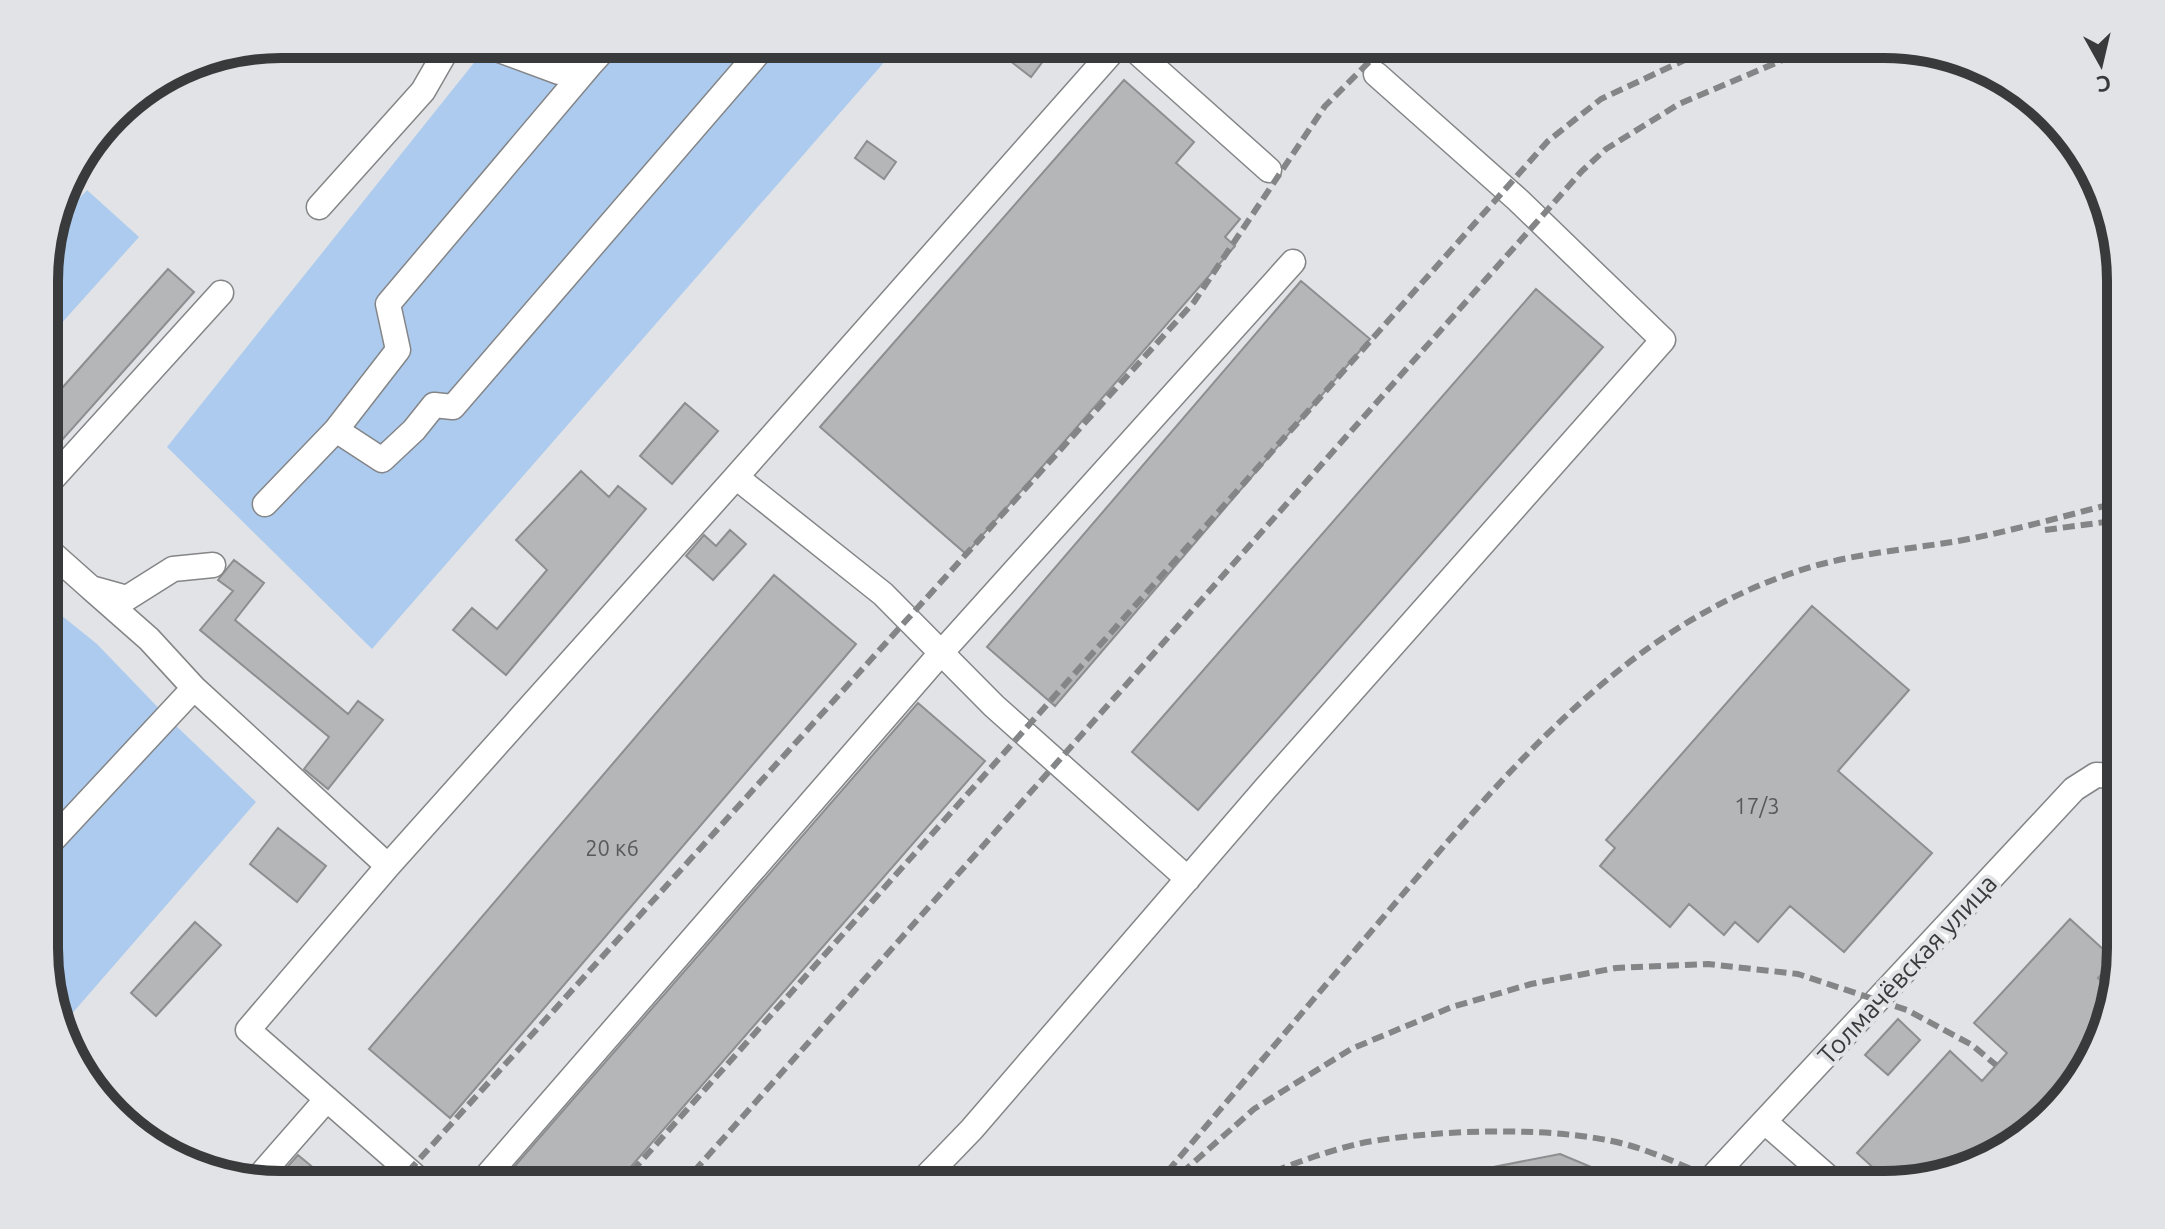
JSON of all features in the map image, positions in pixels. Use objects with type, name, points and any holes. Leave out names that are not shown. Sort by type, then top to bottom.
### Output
[{"type":"street","points":[[319,207],[423,91],[442,58]]},
{"type":"street","points":[[521,58],[559,72],[589,66]]},
{"type":"street","points":[[265,504],[336,430],[398,350],[388,304],[596,58]]},
{"type":"street","points":[[336,430],[382,460],[414,430],[434,405],[453,407],[754,58]]},
{"type":"street","points":[[409,1171],[248,1030],[388,866],[1107,58]]},
{"type":"street","points":[[1144,58],[1269,170]]},
{"type":"street","points":[[932,1171],[972,1129],[1663,340],[1518,200],[1376,74]]},
{"type":"street","points":[[491,1171],[941,653],[1293,262]]},
{"type":"street","points":[[58,473],[221,293]]},
{"type":"street","points":[[736,477],[883,594],[994,706],[1188,879]]},
{"type":"street","points":[[58,559],[149,639],[194,688],[388,866]]},
{"type":"street","points":[[91,588],[127,598],[173,569],[213,565]]},
{"type":"street","points":[[58,834],[194,688]]},
{"type":"street","name":"Толмачёвская улица","points":[[1718,1171],[2074,789],[2096,775],[2107,775]]},
{"type":"street","points":[[265,1170],[327,1099]]},
{"type":"street","points":[[1765,1122],[1821,1171]]},
{"type":"shaded area","points":[[478,58],[888,58],[372,649],[167,447]]},
{"type":"shaded area","points":[[87,190],[139,237],[58,327],[60,252],[70,208]]},
{"type":"shaded area","points":[[58,613],[97,644],[172,722],[256,802],[69,1017],[62,992],[58,948]]},
{"type":"building","points":[[1006,58],[1045,58],[1031,77]]},
{"type":"building","points":[[1124,80],[1194,142],[1176,163],[1240,219],[1225,237],[1235,246],[966,554],[820,427]]},
{"type":"building","points":[[867,141],[896,162],[884,179],[855,158]]},
{"type":"building","points":[[168,269],[194,292],[58,445],[58,393]]},
{"type":"building","points":[[1301,281],[1370,339],[1055,706],[987,647]]},
{"type":"building","points":[[1536,289],[1603,347],[1198,810],[1132,752]]},
{"type":"building","points":[[685,403],[718,431],[672,484],[640,456]]},
{"type":"building","points":[[581,471],[609,497],[618,486],[646,509],[506,675],[453,630],[472,608],[497,629],[547,570],[516,540]]},
{"type":"building","points":[[730,530],[746,544],[713,580],[686,556],[704,535],[716,546]]},
{"type":"building","points":[[234,560],[264,583],[235,620],[348,714],[358,701],[383,720],[328,789],[304,769],[329,737],[200,630],[233,591],[218,580]]},
{"type":"building","points":[[774,575],[856,644],[450,1118],[369,1049]]},
{"type":"building","points":[[1812,606],[1909,690],[1838,771],[1932,853],[1844,952],[1790,906],[1758,942],[1735,922],[1724,935],[1689,904],[1670,927],[1600,866],[1615,848],[1606,840]]},
{"type":"building","points":[[918,703],[985,761],[627,1171],[519,1171],[514,1167]]},
{"type":"building","points":[[278,828],[326,866],[297,902],[250,864]]},
{"type":"building","points":[[2070,919],[2107,953],[2106,969],[2098,978],[2104,984],[2103,992],[2084,1047],[2061,1084],[2031,1116],[1983,1148],[1956,1159],[1928,1167],[1877,1171],[1857,1153],[1950,1051],[1982,1081],[2007,1053],[1974,1023]]},
{"type":"building","points":[[195,922],[221,945],[156,1016],[131,993]]},
{"type":"building","points":[[1898,1019],[1920,1040],[1888,1075],[1865,1055]]},
{"type":"building","points":[[1560,1154],[1601,1171],[1473,1171]]},
{"type":"building","points":[[298,1155],[317,1171],[284,1171]]},
{"type":"railway","points":[[409,1171],[1194,302],[1325,106],[1373,58]]},
{"type":"railway","points":[[632,1171],[1548,141],[1601,99],[1689,58]]},
{"type":"railway","points":[[694,1171],[1582,171],[1606,149],[1679,104],[1787,58]]},
{"type":"railway","points":[[1168,1171],[1424,869],[1516,766],[1564,718],[1616,673],[1671,633],[1731,599],[1815,566],[1979,537],[2107,505]]},
{"type":"railway","points":[[2045,530],[2107,522]]},
{"type":"railway","points":[[1184,1171],[1254,1109],[1351,1049],[1452,1007],[1531,984],[1616,968],[1708,964],[1798,974],[1907,1010],[1972,1045],[1996,1065]]},
{"type":"railway","points":[[1276,1171],[1362,1143],[1427,1135],[1503,1131],[1541,1132],[1611,1141],[1641,1149],[1694,1171]]}]
